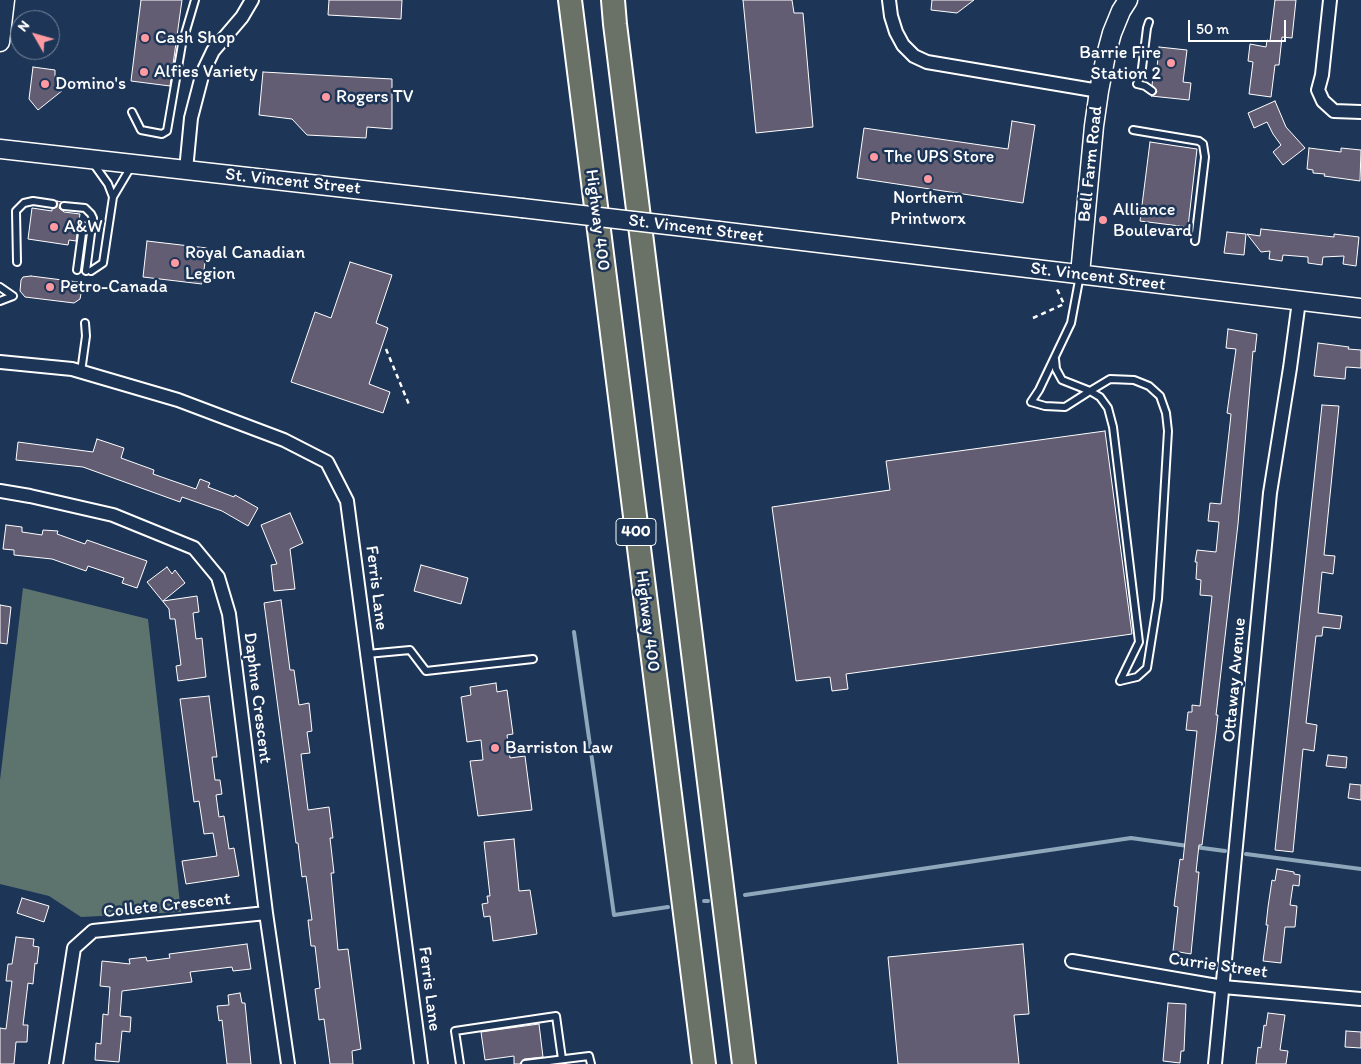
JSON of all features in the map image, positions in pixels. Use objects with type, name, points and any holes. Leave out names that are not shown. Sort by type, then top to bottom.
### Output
[{"type":"highway","name":"Highway 400","points":[[570,0],[704,1064]]},
{"type":"highway","name":"400","points":[[613,0],[744,1064]]},
{"type":"main road","points":[[0,42],[5,0]]},
{"type":"main road","name":"Bell Farm Road","points":[[1080,274],[1099,91],[1112,33],[1128,0]]},
{"type":"main road","name":"St. Vincent Street","points":[[0,149],[522,208],[1361,308]]},
{"type":"street","points":[[186,170],[192,118],[202,72],[213,51],[242,17],[252,0]]},
{"type":"street","points":[[889,0],[891,16],[903,45],[914,56],[927,62],[1099,91]]},
{"type":"street","points":[[1330,0],[1322,75],[1318,90],[1323,101],[1334,111],[1361,112]]},
{"type":"street","name":"Ottaway Avenue","points":[[1215,1064],[1270,493],[1290,368],[1298,301]]},
{"type":"street","name":"Ferris Lane","points":[[0,362],[72,369],[178,400],[284,440],[327,462],[347,501],[421,1064]]},
{"type":"street","name":"Daphne Crescent","points":[[0,491],[113,515],[194,548],[218,578],[229,614],[266,913],[288,1064]]},
{"type":"street","name":"Collete Crescent","points":[[56,1064],[74,948],[93,931],[266,913]]},
{"type":"street","name":"Currie Street","points":[[1072,960],[1223,987],[1361,999]]},
{"type":"lane","points":[[132,112],[141,130],[162,134],[168,131],[182,44],[194,0]]},
{"type":"lane","points":[[1149,22],[1141,76],[1137,84],[1145,86],[1152,91]]},
{"type":"lane","points":[[1145,86],[1152,83]]},
{"type":"lane","points":[[1133,130],[1199,141],[1203,144],[1205,157],[1195,241]]},
{"type":"lane","points":[[91,160],[104,178],[113,197]]},
{"type":"lane","points":[[64,206],[85,208],[94,218],[88,271],[103,263],[113,197],[132,165]]},
{"type":"lane","points":[[17,262],[16,211],[24,203],[33,201],[53,204]]},
{"type":"lane","points":[[77,270],[83,226]]},
{"type":"lane","points":[[1054,358],[1056,369],[1062,380],[1090,391],[1100,397],[1108,408],[1114,427],[1138,625],[1138,642],[1120,681],[1137,677],[1147,668],[1158,599],[1168,431],[1166,413],[1160,396],[1149,386],[1134,380],[1110,380],[1090,391],[1065,407],[1044,406],[1031,402],[1040,390],[1054,358],[1071,323],[1080,274]]},
{"type":"lane","points":[[0,287],[13,296],[0,301]]},
{"type":"lane","points":[[82,372],[86,336],[85,323]]},
{"type":"lane","points":[[367,654],[410,650],[426,671],[533,659]]},
{"type":"lane","points":[[460,1064],[455,1031],[556,1016],[562,1059]]},
{"type":"lane","points":[[525,1064],[589,1056],[590,1064]]},
{"type":"path","points":[[1033,318],[1064,304],[1056,287]]},
{"type":"path","points":[[386,349],[410,408]]},
{"type":"green space","points":[[23,588],[148,619],[181,912],[81,917],[49,896],[0,884],[0,780]]},
{"type":"building","points":[[141,0],[182,0],[170,86],[131,81]]},
{"type":"building","points":[[329,0],[402,0],[401,19],[328,15]]},
{"type":"building","points":[[743,0],[792,0],[794,13],[803,13],[813,127],[756,133]]},
{"type":"building","points":[[932,0],[974,0],[957,13],[931,10]]},
{"type":"building","points":[[1275,0],[1296,0],[1292,38],[1282,37],[1279,65],[1275,65],[1271,97],[1249,94],[1253,62],[1248,61],[1250,44],[1266,47],[1267,40],[1270,41]]},
{"type":"building","name":"Barrie Fire Station 2","points":[[1159,47],[1187,50],[1183,82],[1191,83],[1189,100],[1151,96],[1157,92],[1152,85],[1153,77],[1156,78]]},
{"type":"building","name":"Domino's","points":[[33,67],[55,70],[55,78],[63,90],[38,110],[29,99]]},
{"type":"building","name":"Rogers TV","points":[[263,72],[392,79],[392,129],[367,127],[366,138],[307,135],[292,119],[259,115]]},
{"type":"building","points":[[1275,101],[1286,127],[1305,148],[1283,165],[1273,152],[1281,145],[1267,122],[1254,128],[1248,113]]},
{"type":"building","points":[[1012,121],[1035,125],[1023,203],[857,178],[864,128],[1008,149]]},
{"type":"building","points":[[1150,142],[1197,149],[1188,227],[1140,221]]},
{"type":"building","points":[[1309,148],[1341,152],[1341,148],[1361,150],[1360,181],[1313,173],[1313,170],[1307,169]]},
{"type":"building","name":"A&W","points":[[57,201],[62,202],[59,208],[64,212],[80,214],[76,241],[69,240],[68,245],[28,239],[32,208],[52,211],[52,209],[57,207]]},
{"type":"building","points":[[1261,229],[1334,237],[1334,234],[1359,237],[1356,266],[1343,264],[1344,256],[1323,257],[1322,265],[1308,263],[1308,257],[1283,255],[1282,261],[1269,259],[1270,251],[1261,252],[1247,234],[1260,236]]},
{"type":"building","points":[[1227,232],[1246,234],[1244,255],[1224,253]]},
{"type":"building","name":"Royal Canadian Legion","points":[[147,241],[207,248],[202,284],[143,277]]},
{"type":"building","points":[[350,262],[392,275],[376,323],[388,328],[369,384],[390,392],[383,413],[291,382],[315,312],[331,318]]},
{"type":"building","points":[[31,276],[78,282],[82,288],[80,299],[74,303],[25,297],[20,291],[21,280],[23,277]]},
{"type":"building","points":[[1228,329],[1257,334],[1255,352],[1253,351],[1238,524],[1216,715],[1218,715],[1216,733],[1202,845],[1199,845],[1196,872],[1199,872],[1191,954],[1173,951],[1178,907],[1174,906],[1180,859],[1183,860],[1197,731],[1186,730],[1188,712],[1192,712],[1192,705],[1200,706],[1212,596],[1200,595],[1201,580],[1196,579],[1197,562],[1195,562],[1197,550],[1216,552],[1219,522],[1208,521],[1210,503],[1221,504],[1230,424],[1231,414],[1227,413],[1236,349],[1226,348]]},
{"type":"building","points":[[1318,343],[1361,350],[1361,368],[1346,367],[1345,379],[1314,376]]},
{"type":"building","points":[[1322,405],[1339,406],[1324,555],[1335,556],[1333,574],[1322,572],[1318,613],[1342,616],[1340,629],[1323,627],[1322,636],[1316,636],[1306,723],[1317,725],[1314,751],[1303,749],[1293,852],[1275,850]]},
{"type":"building","points":[[1105,431],[1132,634],[846,674],[848,689],[832,691],[830,677],[796,681],[772,507],[890,490],[886,461]]},
{"type":"building","points":[[97,439],[124,448],[121,458],[154,470],[153,474],[196,489],[200,479],[210,483],[208,487],[234,497],[235,495],[258,508],[248,526],[222,511],[182,497],[180,502],[83,467],[16,460],[18,442],[93,452]]},
{"type":"building","points":[[290,513],[303,543],[290,549],[295,589],[274,591],[271,565],[277,564],[261,525]]},
{"type":"building","points":[[6,525],[22,527],[22,532],[42,535],[43,530],[58,531],[57,534],[85,544],[87,540],[147,561],[137,588],[122,583],[124,578],[88,566],[86,571],[52,559],[14,555],[14,550],[3,549]]},
{"type":"building","points":[[421,565],[468,578],[461,604],[414,591]]},
{"type":"building","points":[[167,567],[172,574],[175,570],[185,583],[163,601],[197,596],[199,612],[193,613],[196,639],[202,638],[206,677],[178,681],[176,666],[181,665],[175,619],[170,619],[169,609],[147,582]]},
{"type":"building","points":[[281,600],[290,670],[294,670],[299,705],[309,703],[312,731],[307,732],[310,753],[301,754],[308,810],[329,807],[333,838],[330,838],[334,873],[331,873],[338,950],[348,949],[361,1049],[352,1051],[353,1064],[330,1064],[324,1019],[319,1020],[315,989],[320,988],[315,946],[311,946],[308,920],[312,920],[306,876],[302,877],[298,843],[296,843],[264,603]]},
{"type":"building","points":[[0,605],[11,607],[7,644],[0,643]]},
{"type":"building","points":[[496,683],[497,692],[507,690],[513,734],[507,735],[510,758],[525,756],[532,810],[478,816],[470,761],[483,760],[481,740],[467,742],[461,697],[471,695],[470,687]]},
{"type":"building","points":[[209,696],[217,757],[212,757],[215,780],[220,780],[222,794],[216,795],[219,817],[224,816],[229,849],[234,848],[239,876],[186,884],[182,861],[217,856],[213,833],[204,834],[199,801],[194,802],[180,699]]},
{"type":"building","points":[[1328,755],[1347,757],[1346,768],[1326,766]]},
{"type":"building","points":[[1350,784],[1361,785],[1361,800],[1348,798]]},
{"type":"building","points":[[514,839],[519,891],[530,890],[537,934],[493,941],[490,916],[484,917],[482,904],[488,903],[487,896],[490,896],[484,842]]},
{"type":"building","points":[[1277,869],[1300,875],[1299,886],[1293,885],[1290,905],[1297,906],[1295,927],[1285,927],[1281,963],[1263,961],[1272,880],[1275,881]]},
{"type":"building","points":[[22,898],[49,906],[44,922],[17,913]]},
{"type":"building","points":[[16,937],[34,939],[33,946],[39,947],[37,964],[35,963],[33,984],[28,983],[23,1025],[28,1025],[27,1042],[16,1042],[14,1064],[0,1064],[0,1028],[6,1029],[12,981],[6,981],[8,964],[12,964]]},
{"type":"building","points":[[247,944],[251,969],[233,971],[232,967],[190,972],[192,982],[122,991],[120,1016],[131,1017],[130,1032],[122,1031],[119,1062],[95,1060],[96,1043],[101,1044],[103,1014],[108,1015],[110,987],[100,986],[102,961],[130,964],[129,959],[146,957],[147,961],[170,958],[169,954]]},
{"type":"building","points":[[1023,944],[1029,1014],[1014,1015],[1019,1064],[898,1064],[888,957]]},
{"type":"building","points":[[240,993],[242,1003],[245,1003],[251,1064],[227,1064],[222,1020],[219,1021],[217,1006],[229,1005],[228,995]]},
{"type":"building","points":[[1168,1003],[1186,1004],[1184,1051],[1181,1051],[1180,1063],[1163,1061]]},
{"type":"building","points":[[1268,1013],[1285,1015],[1280,1050],[1288,1051],[1286,1064],[1256,1064],[1258,1047],[1261,1048],[1264,1025],[1266,1026]]},
{"type":"building","points":[[539,1024],[543,1057],[524,1059],[520,1064],[514,1064],[514,1056],[485,1060],[481,1032]]},
{"type":"building","points":[[1346,1031],[1361,1032],[1361,1048],[1345,1047]]},
{"type":"waterway","points":[[574,632],[614,915],[668,907]]},
{"type":"waterway","points":[[745,895],[1131,838],[1188,846]]},
{"type":"waterway","points":[[1195,847],[1225,851]]},
{"type":"waterway","points":[[1246,854],[1361,869]]},
{"type":"place","name":"Cash Shop","points":[[145,38]]},
{"type":"place","name":"Barrie Fire Station 2","points":[[1171,63]]},
{"type":"place","name":"Alfies Variety","points":[[144,72]]},
{"type":"place","name":"Domino's","points":[[45,84]]},
{"type":"place","name":"Rogers TV","points":[[326,97]]},
{"type":"place","name":"The UPS Store","points":[[874,157]]},
{"type":"place","name":"Northern Printworx","points":[[928,179]]},
{"type":"place","name":"Alliance Boulevard","points":[[1103,220]]},
{"type":"place","name":"A&W","points":[[54,227]]},
{"type":"place","name":"Royal Canadian Legion","points":[[175,263]]},
{"type":"place","name":"Petro-Canada","points":[[50,287]]},
{"type":"place","name":"Barriston Law","points":[[495,748]]}]
